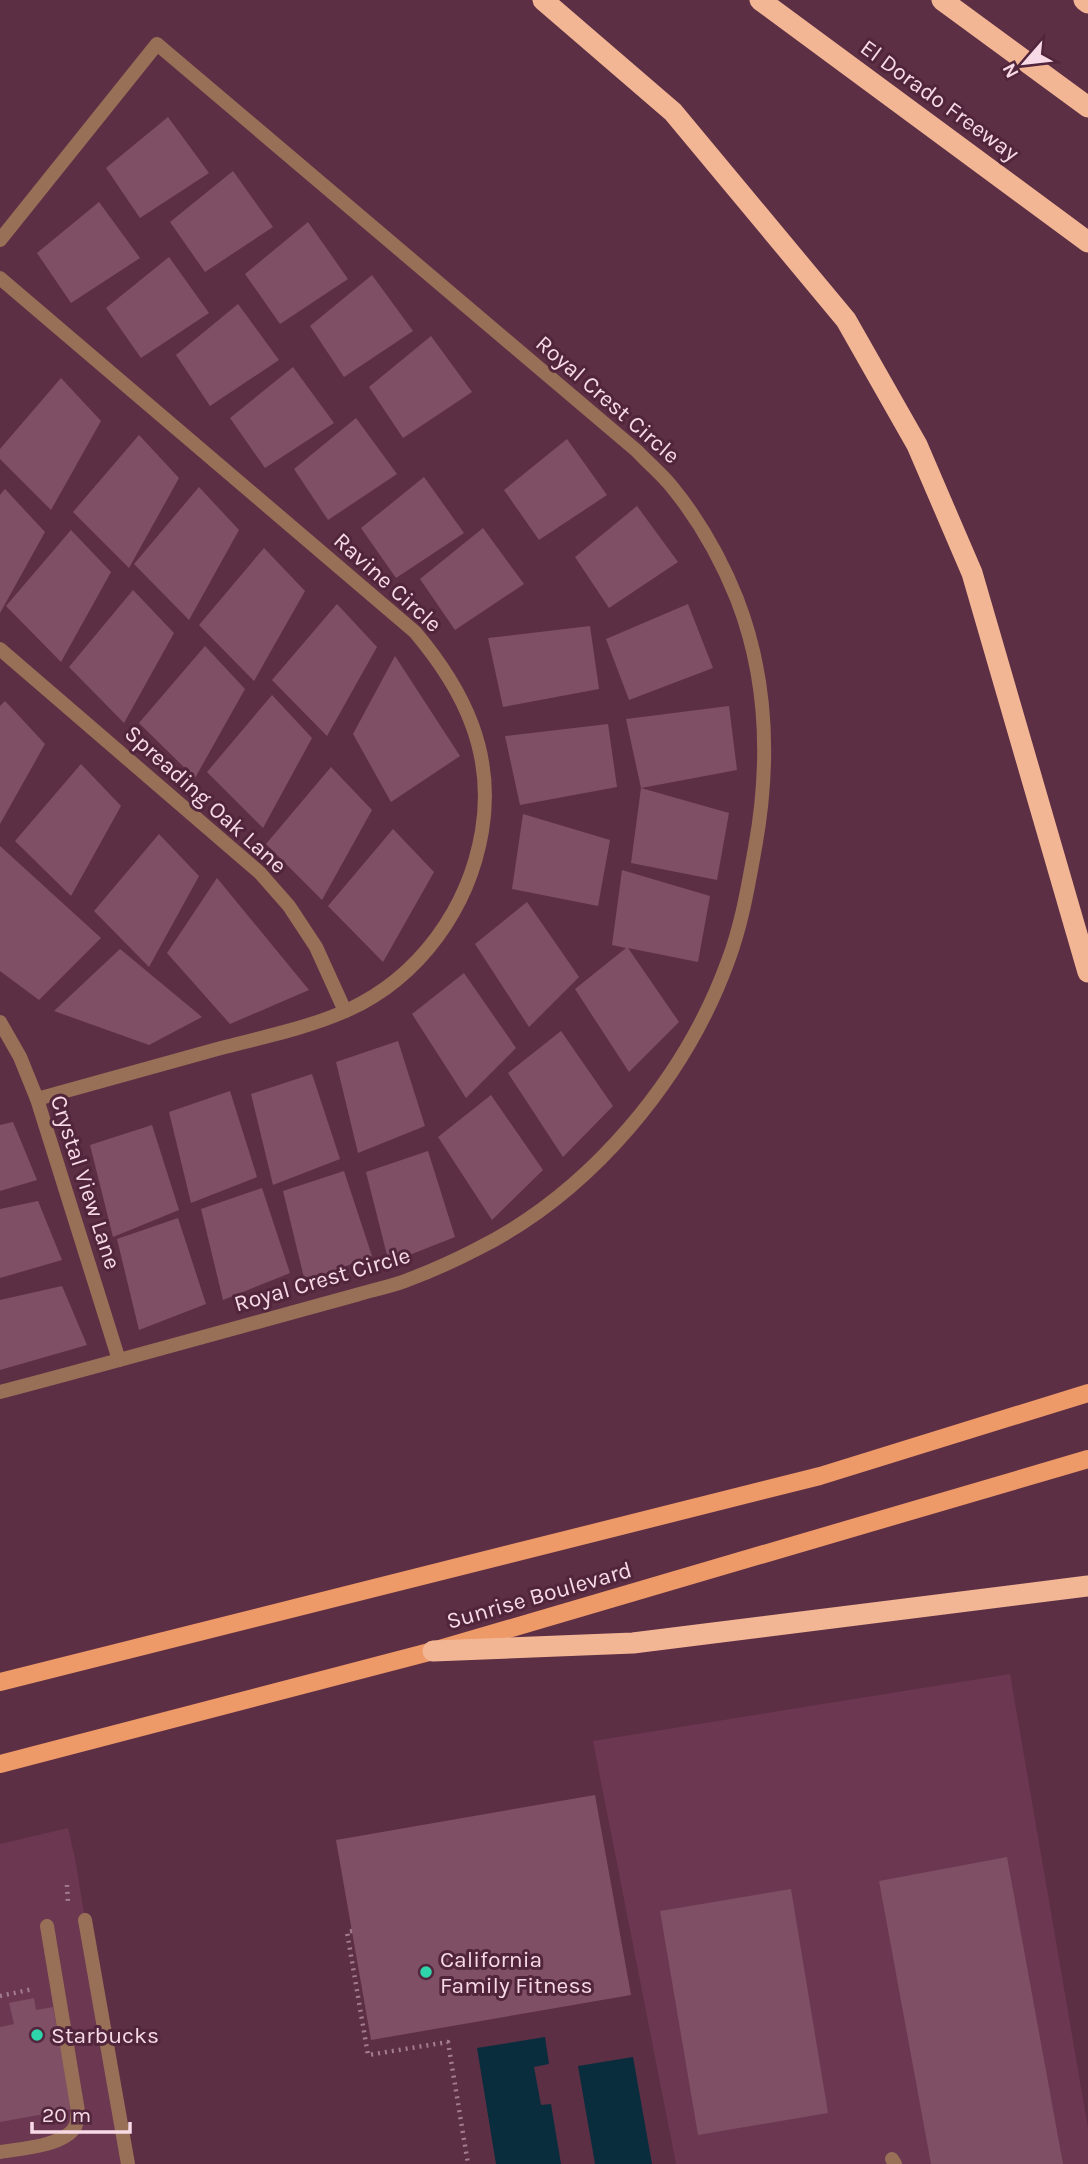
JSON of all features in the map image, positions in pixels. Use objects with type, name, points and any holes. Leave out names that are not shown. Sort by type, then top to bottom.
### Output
[{"type":"highway","points":[[543,0],[673,112],[846,320],[917,445],[972,573],[1088,972]]},
{"type":"highway","name":"El Dorado Freeway","points":[[760,0],[1088,242]]},
{"type":"highway","points":[[942,0],[1088,107]]},
{"type":"highway","points":[[1084,0],[1088,3]]},
{"type":"highway","points":[[433,1651],[633,1643],[1088,1586]]},
{"type":"main road","name":"Sunrise Boulevard","points":[[0,1682],[820,1476],[1088,1393]]},
{"type":"main road","name":"Sunrise Boulevard","points":[[0,1764],[433,1651],[1088,1459]]},
{"type":"street","name":"Royal Crest Circle","points":[[0,240],[157,44],[637,451],[671,486],[707,536],[736,598],[757,671],[765,723],[761,815],[745,903],[729,959],[711,1002],[685,1052],[637,1120],[592,1167],[535,1214],[480,1248],[404,1282],[0,1392]]},
{"type":"street","name":"Ravine Circle","points":[[0,278],[415,632],[439,660],[458,690],[475,732],[484,776],[484,820],[478,857],[462,898],[437,940],[403,975],[367,1001],[314,1023],[37,1099]]},
{"type":"street","name":"Spreading Oak Lane","points":[[0,649],[260,873],[289,906],[316,947],[345,1011]]},
{"type":"street","name":"Crystal View Lane","points":[[0,1021],[20,1057],[37,1099],[119,1360]]},
{"type":"street","points":[[85,1920],[128,2164]]},
{"type":"street","points":[[0,2152],[43,2145],[62,2138],[75,2127],[78,2111],[47,1926]]},
{"type":"path","points":[[352,1931],[347,1932],[368,2055],[448,2042],[467,2164]]},
{"type":"shaded area","points":[[1010,1674],[1088,2128],[1088,2164],[676,2164],[593,1741]]},
{"type":"shaded area","points":[[68,1828],[125,2164],[0,2164],[0,1844]]},
{"type":"water","points":[[545,2037],[549,2064],[534,2067],[541,2105],[551,2104],[561,2164],[496,2164],[477,2048]]},
{"type":"water","points":[[633,2057],[652,2164],[595,2164],[578,2066]]},
{"type":"building","points":[[168,117],[209,173],[140,218],[106,168]]},
{"type":"building","points":[[233,171],[273,227],[205,272],[170,222]]},
{"type":"building","points":[[99,202],[140,258],[71,303],[37,253]]},
{"type":"building","points":[[308,222],[348,279],[280,324],[245,274]]},
{"type":"building","points":[[169,257],[209,313],[141,358],[106,308]]},
{"type":"building","points":[[372,275],[413,331],[344,377],[310,326]]},
{"type":"building","points":[[238,304],[279,360],[210,406],[176,355]]},
{"type":"building","points":[[431,336],[472,392],[403,438],[369,387]]},
{"type":"building","points":[[293,367],[334,423],[265,468],[230,418]]},
{"type":"building","points":[[61,378],[101,421],[51,510],[0,459],[0,449]]},
{"type":"building","points":[[356,418],[397,474],[328,520],[294,469]]},
{"type":"building","points":[[139,435],[179,478],[129,568],[73,512]]},
{"type":"building","points":[[567,439],[607,495],[539,540],[504,490]]},
{"type":"building","points":[[424,477],[464,533],[396,578],[361,528]]},
{"type":"building","points":[[199,487],[239,530],[189,620],[134,564]]},
{"type":"building","points":[[5,489],[45,532],[0,613],[0,495]]},
{"type":"building","points":[[637,506],[678,562],[609,608],[575,557]]},
{"type":"building","points":[[483,528],[524,584],[455,630],[420,579]]},
{"type":"building","points":[[71,530],[111,572],[61,662],[6,606]]},
{"type":"building","points":[[264,548],[305,591],[254,681],[199,625]]},
{"type":"building","points":[[133,590],[174,633],[124,723],[69,667]]},
{"type":"building","points":[[337,604],[377,647],[327,736],[272,680]]},
{"type":"building","points":[[688,604],[713,668],[629,700],[606,639]]},
{"type":"building","points":[[590,626],[599,689],[503,707],[488,638]]},
{"type":"building","points":[[205,646],[245,689],[195,778],[139,723]]},
{"type":"building","points":[[395,656],[460,756],[391,802],[353,734]]},
{"type":"building","points":[[272,695],[312,738],[263,828],[207,772]]},
{"type":"building","points":[[5,701],[45,744],[0,824],[0,706]]},
{"type":"building","points":[[729,706],[737,770],[641,788],[626,719]]},
{"type":"building","points":[[608,724],[617,787],[520,805],[505,736]]},
{"type":"building","points":[[81,764],[121,806],[71,896],[15,841]]},
{"type":"building","points":[[331,767],[372,810],[322,900],[266,844]]},
{"type":"building","points":[[641,788],[729,813],[717,880],[631,863]]},
{"type":"building","points":[[523,814],[610,840],[598,906],[512,889]]},
{"type":"building","points":[[393,829],[434,872],[383,962],[328,906]]},
{"type":"building","points":[[159,834],[199,876],[149,967],[94,911]]},
{"type":"building","points":[[0,846],[101,938],[39,1000],[0,971]]},
{"type":"building","points":[[622,870],[710,896],[698,962],[628,948],[679,1022],[629,1072],[575,989],[626,948],[612,945]]},
{"type":"building","points":[[217,878],[309,990],[230,1024],[167,953]]},
{"type":"building","points":[[527,902],[579,977],[529,1027],[475,944]]},
{"type":"building","points":[[120,949],[202,1017],[149,1045],[54,1011]]},
{"type":"building","points":[[464,973],[516,1048],[466,1098],[412,1014]]},
{"type":"building","points":[[561,1031],[613,1106],[563,1157],[508,1073]]},
{"type":"building","points":[[398,1041],[425,1126],[358,1153],[336,1062]]},
{"type":"building","points":[[312,1074],[340,1159],[273,1185],[251,1094]]},
{"type":"building","points":[[230,1091],[257,1177],[191,1203],[169,1112]]},
{"type":"building","points":[[491,1095],[543,1170],[492,1220],[438,1137]]},
{"type":"building","points":[[13,1122],[37,1180],[0,1191],[0,1125]]},
{"type":"building","points":[[152,1125],[179,1210],[113,1237],[90,1145]]},
{"type":"building","points":[[428,1151],[455,1237],[389,1263],[366,1172]]},
{"type":"building","points":[[344,1171],[372,1256],[305,1282],[283,1191]]},
{"type":"building","points":[[262,1188],[290,1273],[223,1300],[201,1209]]},
{"type":"building","points":[[38,1201],[62,1260],[0,1278],[0,1209]]},
{"type":"building","points":[[178,1218],[206,1304],[139,1330],[117,1239]]},
{"type":"building","points":[[62,1286],[87,1345],[0,1370],[0,1300]]},
{"type":"building","points":[[595,1795],[631,1995],[371,2040],[336,1840]]},
{"type":"building","points":[[1007,1857],[1063,2164],[931,2164],[879,1881]]},
{"type":"building","points":[[791,1889],[828,2113],[698,2135],[660,1911]]},
{"type":"building","points":[[34,1998],[36,2010],[53,2007],[72,2109],[0,2122],[0,2027],[14,2024],[9,2003]]},
{"type":"place","name":"California Family Fitness","points":[[426,1972]]},
{"type":"place","name":"Starbucks","points":[[37,2035]]}]
